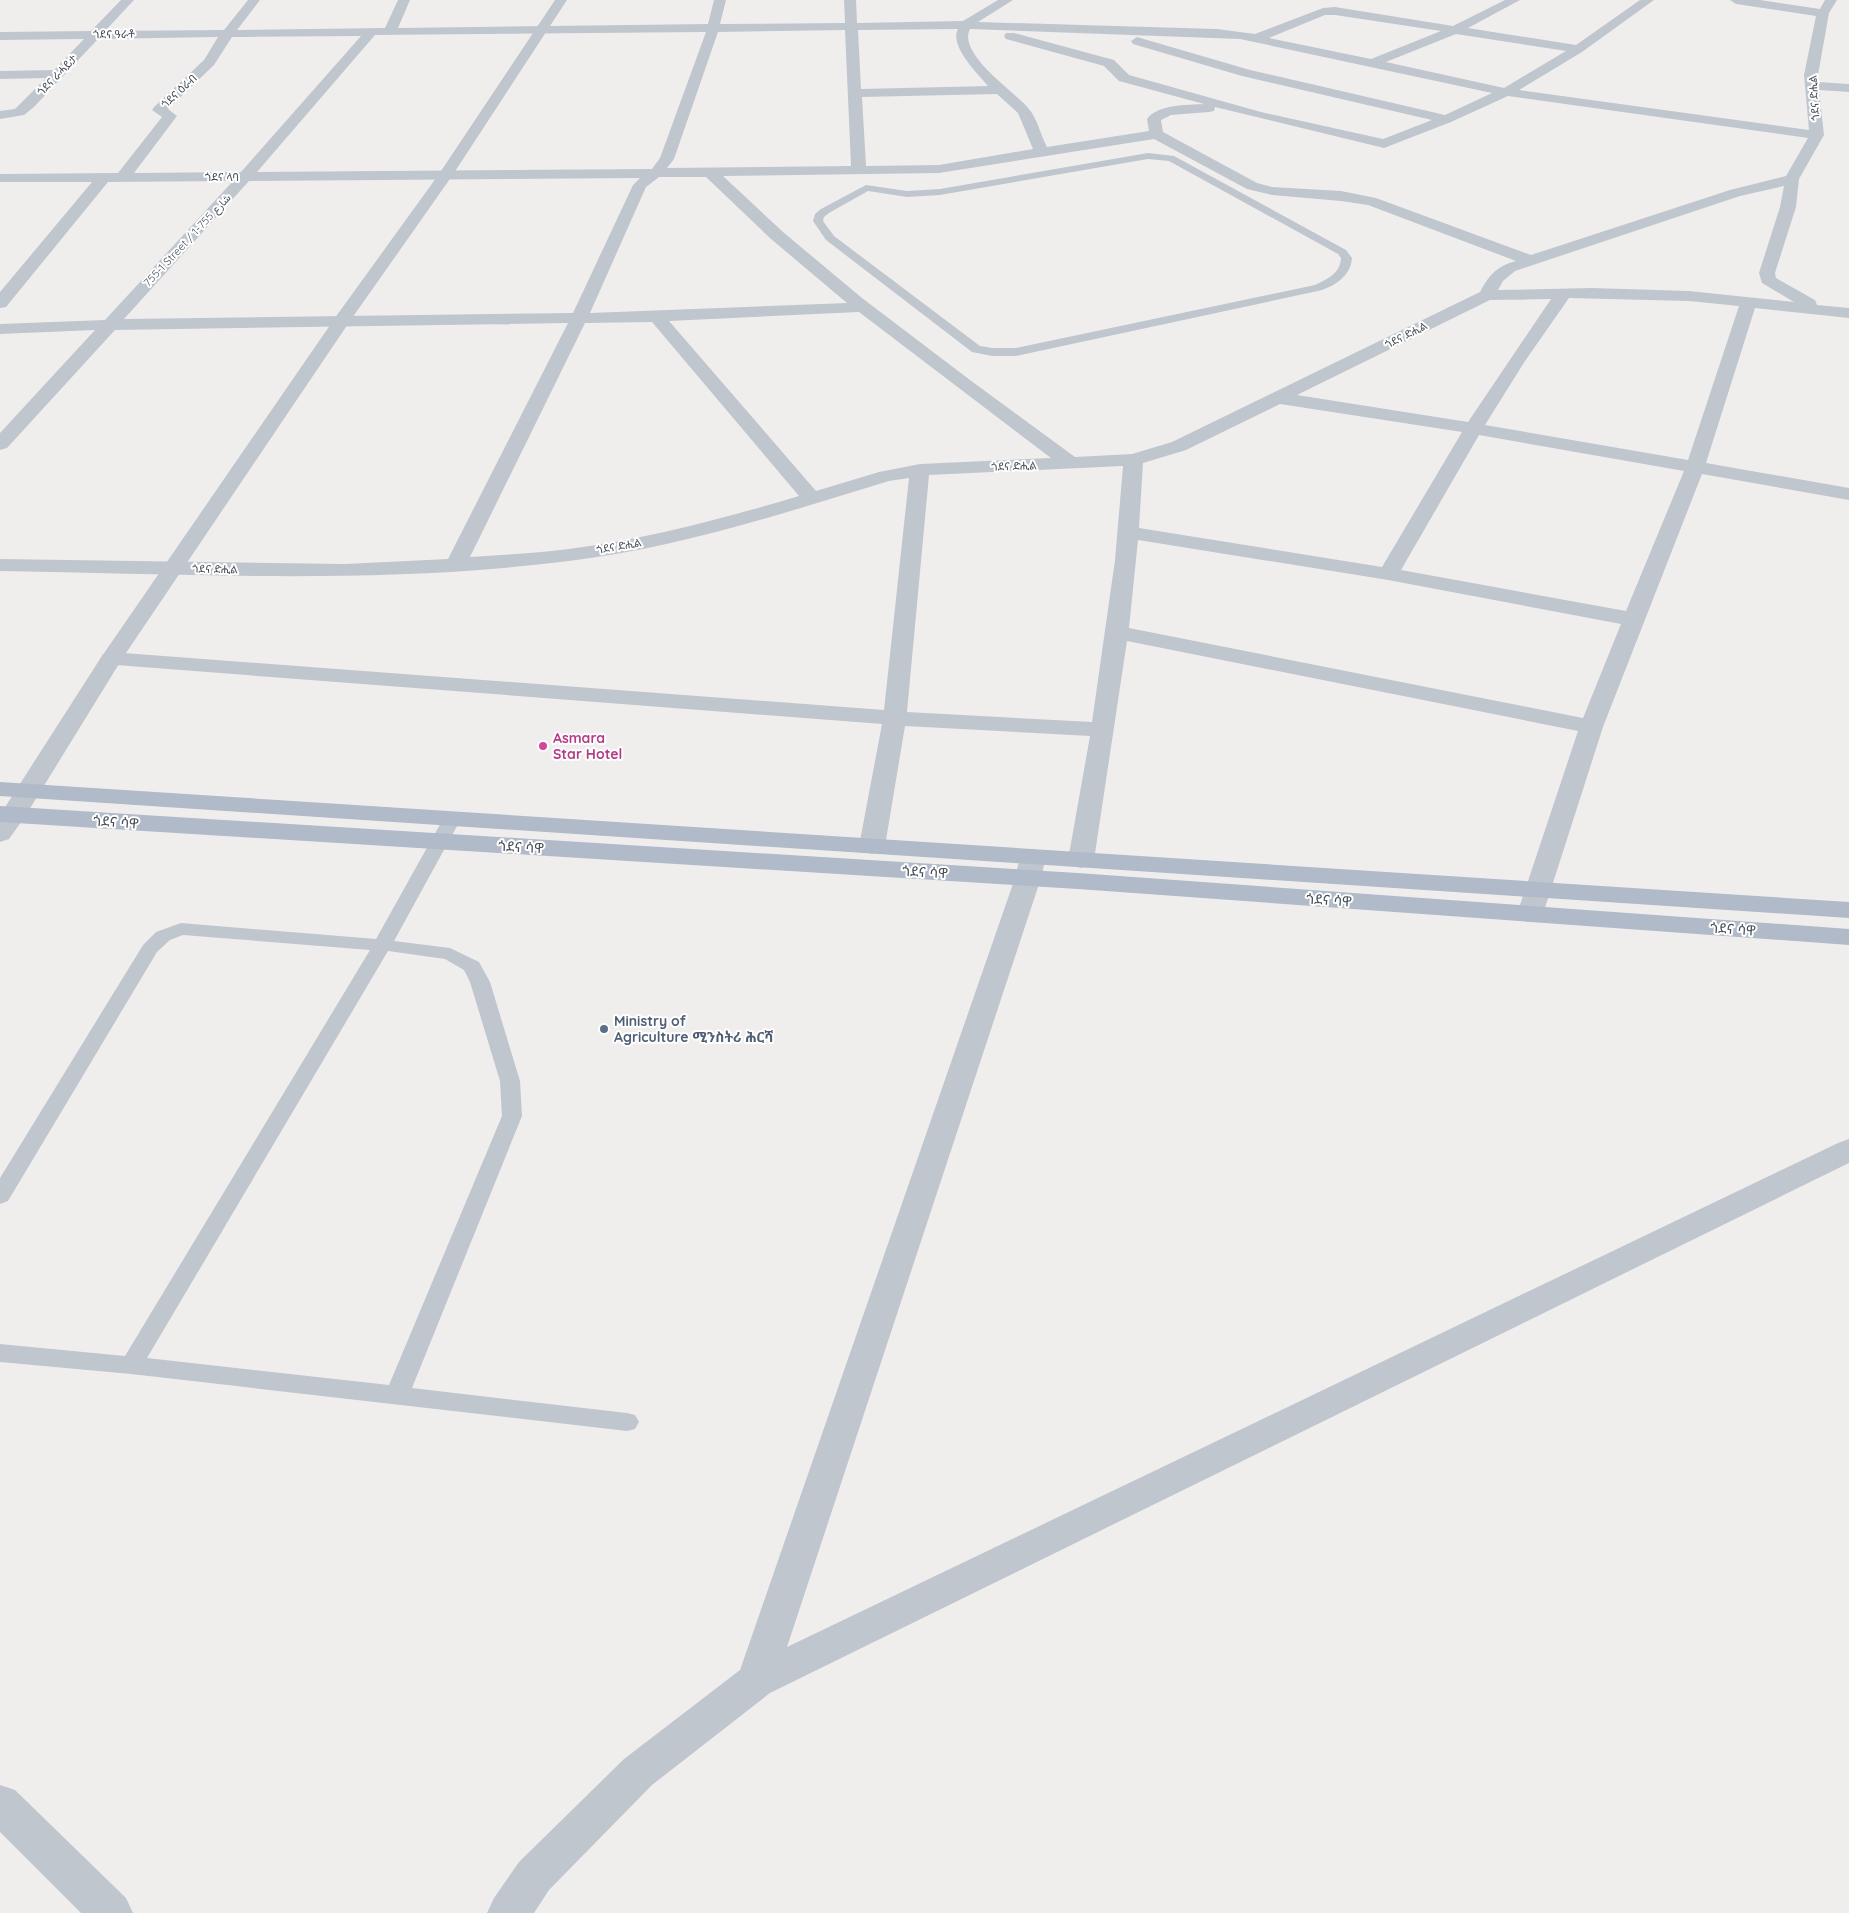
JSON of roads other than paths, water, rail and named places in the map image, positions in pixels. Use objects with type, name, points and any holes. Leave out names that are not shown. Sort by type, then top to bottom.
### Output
[{"type":"main road","name":"ጎደና ሳዋ","points":[[0,789],[872,846],[1030,867],[1530,914],[1849,937]]},
{"type":"main road","name":"ጎደና ሳዋ","points":[[4,821],[1030,867],[1081,860],[1849,910]]},
{"type":"street","name":"ጎደና ራሓይታ","points":[[0,115],[19,112],[128,0]]},
{"type":"street","name":"ጎደና ዕራብ","points":[[123,177],[170,116],[159,110],[209,62],[228,33],[254,0]]},
{"type":"street","points":[[389,33],[404,0]]},
{"type":"street","points":[[4,821],[27,791],[111,659],[172,568],[444,176],[561,0]]},
{"type":"street","points":[[456,565],[579,318],[640,185],[657,172],[667,159],[713,29],[720,0]]},
{"type":"street","points":[[850,0],[860,171]]},
{"type":"street","points":[[1007,0],[966,25],[962,33],[964,48],[999,90],[1024,111],[1041,151]]},
{"type":"street","points":[[1370,64],[1456,29],[1514,0]]},
{"type":"street","points":[[989,26],[1015,38],[1109,63],[1124,78],[1258,115],[1384,144],[1506,92],[1578,49],[1648,0]]},
{"type":"street","points":[[1736,0],[1831,6]]},
{"type":"street","name":"ጎደና ድሒል","points":[[0,565],[345,570],[456,565],[570,555],[672,537],[730,523],[878,478],[920,470],[1134,460],[1179,446],[1280,398],[1486,295],[1496,278],[1509,268],[1735,193],[1792,179],[1817,135],[1811,75],[1831,6]]},
{"type":"street","points":[[1257,38],[1328,11],[1578,49]]},
{"type":"street","name":"ጎደና ዓራቶ","points":[[0,36],[966,25],[1089,29]]},
{"type":"street","points":[[1089,29],[1217,33],[1257,38],[1506,92],[1817,135]]},
{"type":"street","points":[[1089,29],[1153,45],[1247,73],[1446,119]]},
{"type":"street","name":"755-1 Street / شارع 755-1","points":[[0,444],[246,177],[370,33]]},
{"type":"street","points":[[1305,98],[1386,67]]},
{"type":"street","points":[[0,75],[58,74]]},
{"type":"street","points":[[1812,85],[1849,88]]},
{"type":"street","points":[[856,93],[999,90]]},
{"type":"street","points":[[1225,106],[1159,114],[1154,119],[1156,134],[1252,186],[1272,191],[1341,196],[1371,201],[1529,260]]},
{"type":"street","points":[[1258,115],[1277,108]]},
{"type":"street","name":"ጎደና ላባ","points":[[0,178],[444,176],[860,171],[946,168],[1041,151],[1156,134]]},
{"type":"street","points":[[710,172],[785,242],[862,307],[1072,464]]},
{"type":"street","points":[[0,303],[104,177]]},
{"type":"street","points":[[1792,179],[1788,207],[1767,273],[1768,280],[1819,310]]},
{"type":"street","points":[[1486,295],[1564,293],[1689,296],[1849,313]]},
{"type":"street","points":[[1388,574],[1472,428],[1528,342],[1564,293]]},
{"type":"street","points":[[1530,914],[1590,727],[1695,467],[1749,302]]},
{"type":"street","points":[[0,329],[110,323],[343,319],[579,318],[862,307]]},
{"type":"street","points":[[656,316],[811,497]]},
{"type":"street","points":[[1280,398],[1472,428],[1849,494]]},
{"type":"street","points":[[1081,860],[1118,633],[1130,533],[1134,460]]},
{"type":"street","points":[[872,846],[894,718],[920,470]]},
{"type":"street","points":[[1130,533],[1388,574],[1632,619]]},
{"type":"street","points":[[1118,633],[1590,727]]},
{"type":"street","points":[[111,659],[894,718],[1102,730]]},
{"type":"street","points":[[756,1681],[1030,867]]},
{"type":"street","points":[[509,1913],[534,1876],[638,1772],[756,1681],[1849,1150]]},
{"type":"street","points":[[0,1804],[111,1913]]},
{"type":"lane","points":[[1148,156],[1160,156],[1171,158],[1342,252],[1347,258],[1347,266],[1337,278],[1318,288],[1025,350],[992,352],[976,348],[830,238],[822,228],[818,222],[819,216],[866,188],[907,194],[940,192],[1148,156]]},
{"type":"lane","points":[[860,171],[866,188]]},
{"type":"lane","points":[[131,1365],[382,945],[441,842],[452,819]]},
{"type":"lane","points":[[0,1196],[150,949],[163,936],[182,929],[382,945],[450,954],[472,966],[480,982],[510,1081],[512,1116],[397,1395]]},
{"type":"lane","points":[[0,1353],[131,1365],[627,1422]]},
{"type":"place","name":"Asmara Star Hotel","points":[[543,746]]},
{"type":"place","name":"Ministry of Agriculture ሚንስትሪ ሕርሻ","points":[[604,1029]]}]
